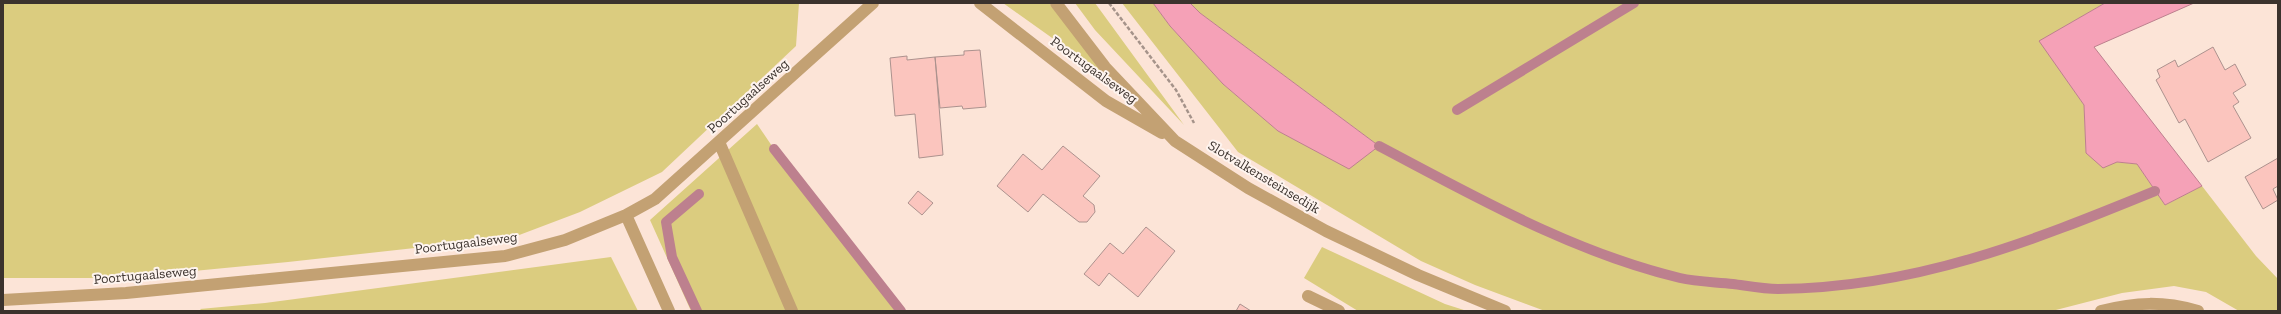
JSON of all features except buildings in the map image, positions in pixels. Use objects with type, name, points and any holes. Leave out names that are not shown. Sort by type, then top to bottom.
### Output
[{"type":"street","name":"Poortugaalseweg","points":[[3,300],[126,293],[504,256],[566,240],[626,215],[655,199],[873,3]]},
{"type":"street","name":"Poortugaalseweg","points":[[980,3],[1106,101],[1175,140]]},
{"type":"street","name":"Slotvalkensteinsedijk","points":[[1056,3],[1106,67],[1175,140],[1248,188],[1326,231],[1418,275],[1505,311]]},
{"type":"street","points":[[719,142],[792,311]]},
{"type":"street","points":[[626,215],[669,311]]},
{"type":"street","points":[[1308,296],[1339,311]]},
{"type":"street","points":[[2101,311],[2124,305],[2152,302],[2180,309],[2198,311]]},
{"type":"path","points":[[1109,3],[1176,90],[1194,125]]},
{"type":"shaded area","points":[[3,3],[799,3],[796,46],[662,172],[580,212],[514,237],[288,262],[121,278],[3,278]]},
{"type":"shaded area","points":[[1003,3],[1049,3],[1128,92]]},
{"type":"shaded area","points":[[1075,3],[1095,3],[1184,125],[1095,30]]},
{"type":"shaded area","points":[[1122,3],[1153,3],[1170,26],[1223,84],[1278,131],[1349,168],[1379,146],[1200,13],[1190,3],[2105,3],[2040,41],[2084,105],[2086,153],[2117,162],[2137,164],[2165,205],[2202,186],[2256,256],[2278,279],[2278,311],[2239,311],[2206,292],[2174,286],[2122,293],[2052,311],[1545,311],[1475,285],[1421,261],[1238,152]]},
{"type":"shaded area","points":[[1153,3],[1190,3],[1200,13],[1379,146],[1349,169],[1278,131],[1223,84],[1170,26]]},
{"type":"shaded area","points":[[2105,3],[2194,3],[2094,47],[2202,186],[2165,205],[2137,164],[2117,162],[2103,168],[2086,153],[2084,105],[2039,41]]},
{"type":"shaded area","points":[[757,124],[774,149],[901,311],[691,311],[650,220]]},
{"type":"shaded area","points":[[1322,247],[1445,304],[1467,311],[1358,311],[1304,278]]},
{"type":"shaded area","points":[[611,257],[638,311],[202,311],[200,309],[265,303]]},
{"type":"waterway","points":[[1457,110],[1634,3]]},
{"type":"waterway","points":[[1379,146],[1488,203],[1601,254],[1680,278],[1773,289],[1828,287],[1925,271],[1971,259],[2017,244],[2063,228],[2155,191]]},
{"type":"waterway","points":[[774,149],[901,311]]},
{"type":"waterway","points":[[697,311],[672,257],[666,222],[699,194]]}]
